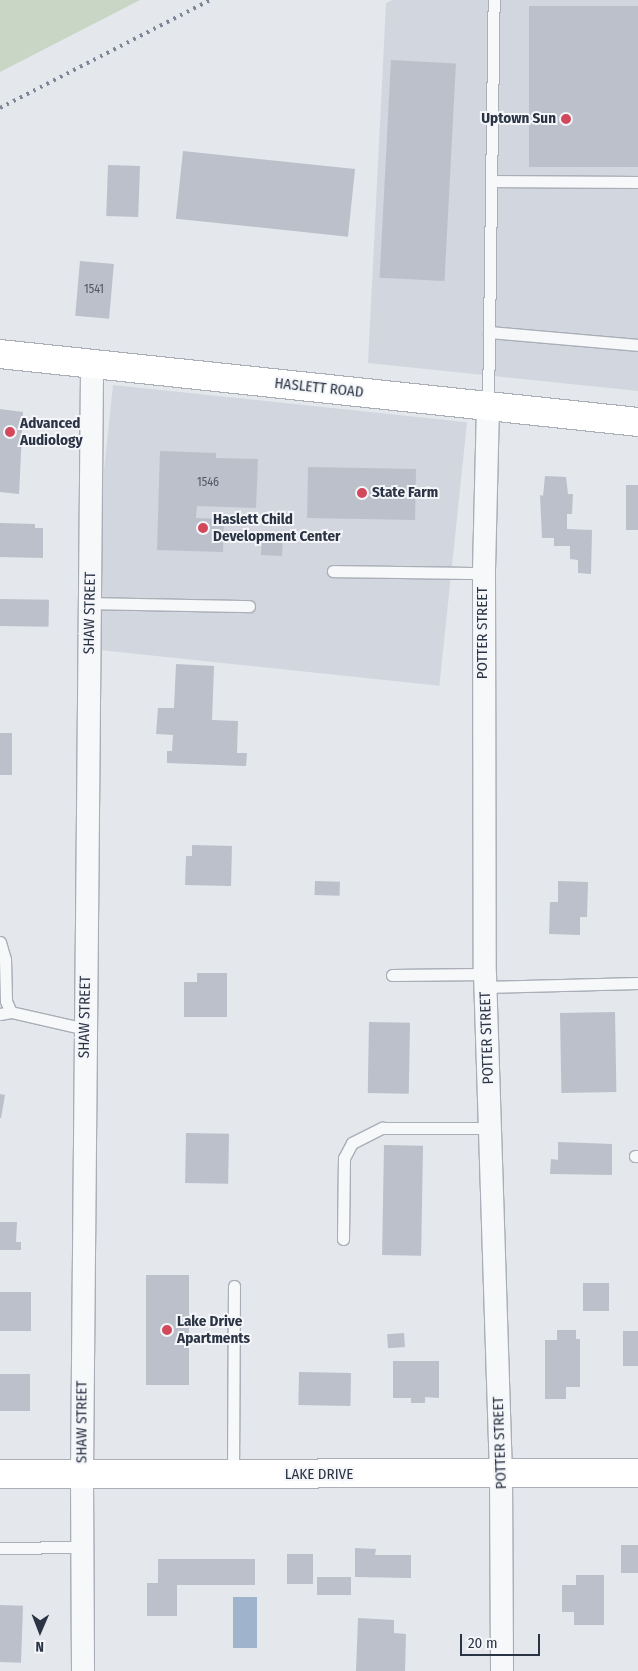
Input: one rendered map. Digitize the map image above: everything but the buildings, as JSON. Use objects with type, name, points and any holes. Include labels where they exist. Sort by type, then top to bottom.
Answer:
[{"type":"street","name":"HASLETT ROAD","points":[[0,354],[638,422]]},
{"type":"street","name":"SHAW STREET","points":[[83,1671],[82,1474],[85,1029],[92,364]]},
{"type":"street","name":"POTTER STREET","points":[[488,406],[484,573],[485,981],[501,1476],[502,1671]]},
{"type":"street","name":"LAKE DRIVE","points":[[0,1474],[501,1476],[638,1473]]},
{"type":"lane","points":[[488,406],[494,0]]},
{"type":"lane","points":[[492,181],[638,182]]},
{"type":"lane","points":[[488,332],[638,345]]},
{"type":"lane","points":[[333,571],[484,573]]},
{"type":"lane","points":[[90,603],[249,606]]},
{"type":"lane","points":[[0,942],[5,959],[5,1013],[85,1029]]},
{"type":"lane","points":[[392,975],[485,981],[638,983]]},
{"type":"lane","points":[[343,1239],[344,1158],[352,1142],[382,1128],[490,1128]]},
{"type":"lane","points":[[233,1474],[234,1286]]},
{"type":"lane","points":[[0,1548],[82,1547]]},
{"type":"shaded area","points":[[392,0],[638,0],[638,391],[368,363],[386,3]]},
{"type":"shaded area","points":[[113,385],[467,422],[439,686],[85,649]]},
{"type":"green space","points":[[0,0],[140,0],[0,72]]},
{"type":"water","points":[[233,1597],[257,1597],[257,1648],[233,1648]]},
{"type":"railway","points":[[0,108],[210,0]]},
{"type":"place","name":"Uptown Sun","points":[[566,119]]},
{"type":"place","name":"Advanced Audiology","points":[[10,432]]},
{"type":"place","name":"State Farm","points":[[362,493]]},
{"type":"place","name":"Haslett Child Development Center","points":[[203,528]]},
{"type":"place","name":"Lake Drive Apartments","points":[[167,1330]]}]
